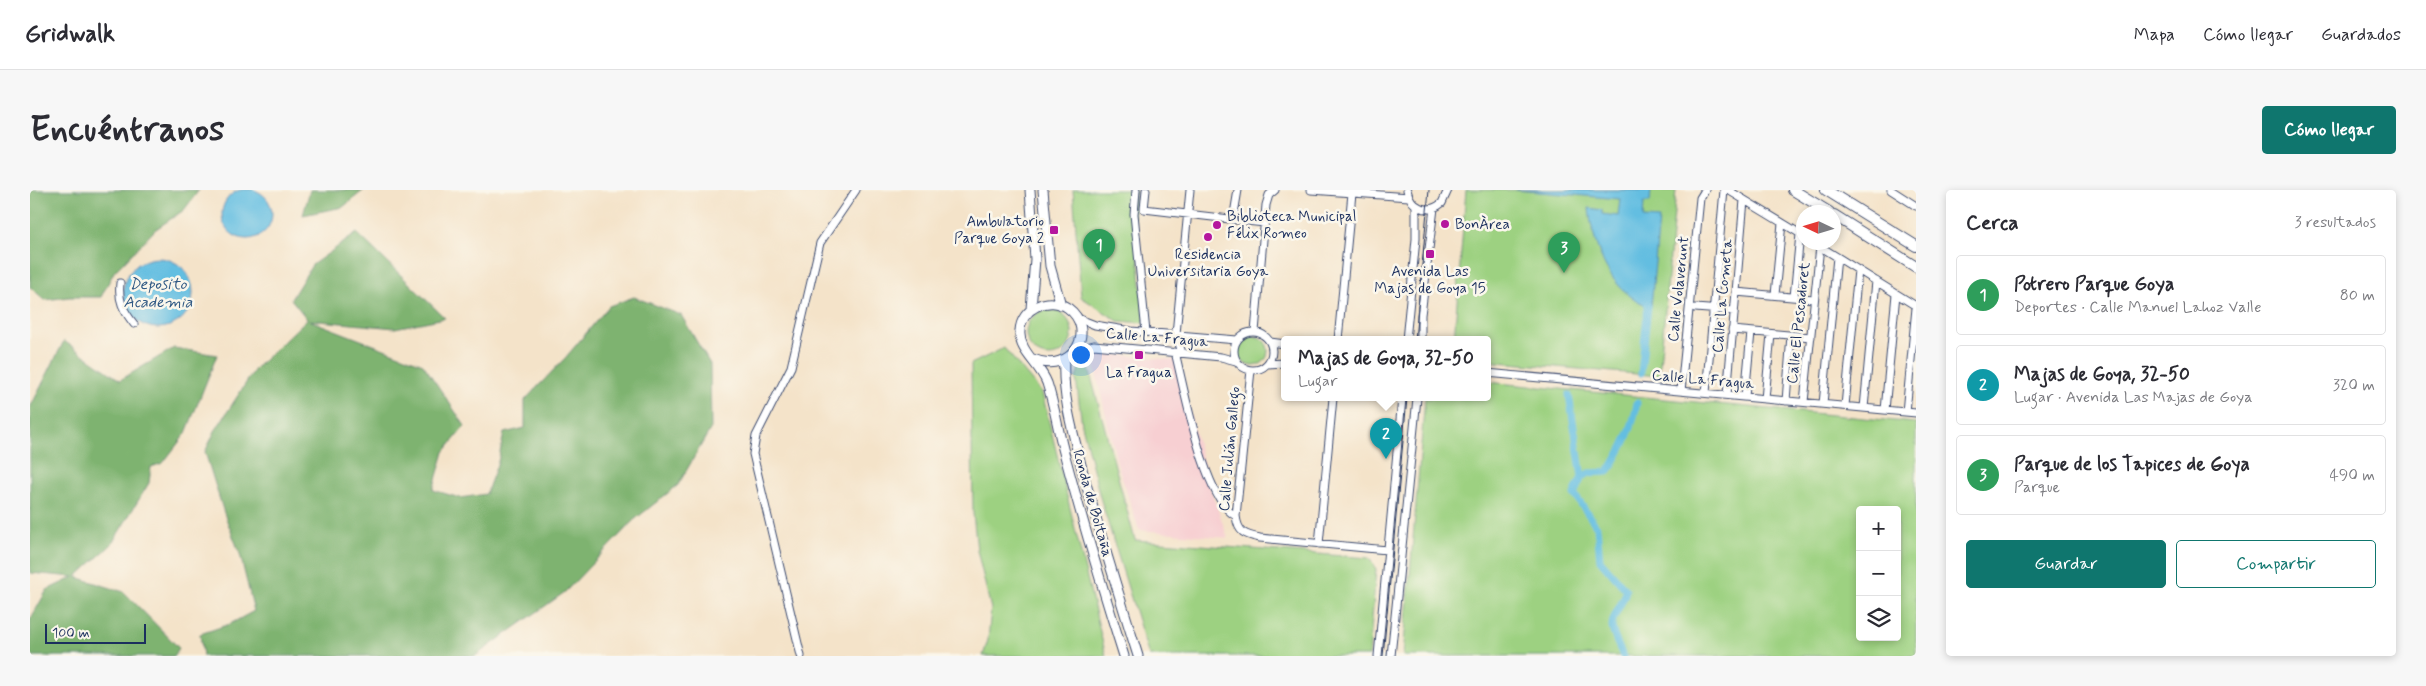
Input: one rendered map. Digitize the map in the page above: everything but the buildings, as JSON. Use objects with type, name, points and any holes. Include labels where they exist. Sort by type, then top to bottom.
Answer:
[{"type":"highway","points":[[1793,190],[1818,205]]},
{"type":"highway","points":[[1826,190],[1916,246]]},
{"type":"highway","points":[[1841,219],[1916,267]]},
{"type":"highway","points":[[1875,220],[1916,240]]},
{"type":"main road","name":"Ronda de Boltaña","points":[[1030,190],[1035,258],[1031,309],[1021,322],[1020,338],[1022,346],[1033,359],[1046,383],[1067,464],[1124,656]]},
{"type":"main road","points":[[1043,190],[1050,266],[1061,304]]},
{"type":"main road","points":[[1031,309],[1040,304],[1050,302],[1061,304],[1077,318],[1080,335],[1075,350],[1064,360],[1048,364],[1033,359]]},
{"type":"main road","name":"Ronda de Boltaña","points":[[1064,360],[1063,380],[1076,446],[1095,519],[1138,656]]},
{"type":"street","points":[[801,656],[753,454],[756,436],[791,367],[820,243],[856,190]]},
{"type":"street","points":[[1136,190],[1134,214],[1146,332]]},
{"type":"street","points":[[1146,190],[1144,209],[1264,223]]},
{"type":"street","points":[[1190,190],[1176,334],[1207,474],[1228,512],[1236,516]]},
{"type":"street","points":[[1233,220],[1238,190]]},
{"type":"street","points":[[1254,332],[1264,223],[1268,199],[1274,190]]},
{"type":"street","points":[[1311,190],[1408,194],[1416,206],[1416,239],[1406,336]]},
{"type":"street","points":[[1416,206],[1424,209],[1434,208],[1442,203],[1448,190]]},
{"type":"street","name":"Calle Volaverunt","points":[[1682,391],[1700,198],[1705,190]]},
{"type":"street","points":[[1706,394],[1724,190]]},
{"type":"street","points":[[1728,190],[1796,231]]},
{"type":"street","points":[[1891,190],[1916,206]]},
{"type":"street","points":[[1905,199],[1906,190]]},
{"type":"street","points":[[1338,336],[1352,193]]},
{"type":"street","name":"Calle La Cometa","points":[[1726,395],[1744,200]]},
{"type":"street","points":[[1421,336],[1421,315],[1434,208]]},
{"type":"street","points":[[1775,296],[1782,223]]},
{"type":"street","points":[[1794,297],[1800,250]]},
{"type":"street","name":"Calle El Pescadoret","points":[[1804,402],[1817,250]]},
{"type":"street","points":[[1826,250],[1916,307],[1906,412]]},
{"type":"street","points":[[1823,404],[1837,257]]},
{"type":"street","points":[[1845,406],[1858,270]]},
{"type":"street","points":[[1864,408],[1876,281]]},
{"type":"street","points":[[120,283],[119,294],[122,309],[134,324]]},
{"type":"street","points":[[1736,292],[1814,299]]},
{"type":"street","points":[[1885,410],[1896,294]]},
{"type":"street","points":[[1695,308],[1734,312]]},
{"type":"street","name":"Calle La Fragua","points":[[1077,318],[1100,326],[1237,340]]},
{"type":"street","points":[[1732,330],[1810,337]]},
{"type":"street","points":[[1254,332],[1264,335],[1270,342],[1272,355],[1267,364],[1260,369],[1251,370],[1241,366],[1236,361],[1234,349],[1237,340],[1244,334],[1254,332]]},
{"type":"street","points":[[1745,397],[1752,332]]},
{"type":"street","points":[[1765,399],[1771,334]]},
{"type":"street","points":[[1786,401],[1791,336]]},
{"type":"street","points":[[1270,342],[1281,343]]},
{"type":"street","name":"Calle La Fragua","points":[[1075,350],[1094,345],[1179,352],[1236,361]]},
{"type":"street","points":[[1267,364],[1281,363]]},
{"type":"street","name":"Calle Julián Gallego","points":[[1251,370],[1236,516],[1239,529],[1244,535],[1386,550]]},
{"type":"street","name":"Calle La Fragua","points":[[1491,373],[1916,413]]},
{"type":"street","points":[[1318,544],[1333,401]]},
{"type":"street","points":[[1378,656],[1386,550],[1402,401]]},
{"type":"street","points":[[1391,656],[1417,401]]},
{"type":"shaded area","points":[[1110,354],[1176,360],[1208,482],[1228,538],[1139,530],[1117,463],[1092,356]]},
{"type":"green space","points":[[30,190],[199,190],[184,210],[156,229],[114,272],[101,297],[69,297],[45,300],[30,287]]},
{"type":"green space","points":[[310,190],[364,190],[343,207],[303,215]]},
{"type":"green space","points":[[1073,190],[1136,190],[1134,214],[1145,323],[1118,321],[1081,297]]},
{"type":"green space","points":[[1466,190],[1676,190],[1659,376],[1491,361],[1491,336],[1454,336]]},
{"type":"green space","points":[[357,233],[445,318],[395,328],[309,320],[423,364],[465,426],[444,452],[433,490],[460,498],[486,494],[498,462],[504,433],[525,428],[525,400],[566,357],[609,306],[634,297],[681,315],[710,364],[711,428],[678,485],[634,520],[565,592],[475,656],[203,656],[200,634],[230,624],[254,611],[240,554],[224,513],[205,452],[215,431],[255,369],[307,319],[291,299],[312,265]]},
{"type":"green space","points":[[1049,310],[1062,314],[1068,320],[1072,333],[1068,346],[1062,352],[1049,356],[1036,352],[1030,346],[1026,333],[1030,320],[1036,314]]},
{"type":"green space","points":[[1253,336],[1259,337],[1267,345],[1267,357],[1259,365],[1253,366],[1247,365],[1239,357],[1238,351],[1239,345],[1247,337]]},
{"type":"green space","points":[[64,341],[120,380],[174,348],[217,355],[186,433],[163,463],[151,467],[149,483],[111,545],[76,577],[124,592],[179,648],[175,656],[30,656],[30,620],[47,590],[74,577],[30,573],[30,408]]},
{"type":"green space","points":[[1004,348],[1042,393],[1106,656],[983,656],[988,640],[991,609],[977,550],[973,513],[971,364]]},
{"type":"green space","points":[[1086,358],[1135,540],[1369,558],[1376,569],[1369,656],[1149,656],[1100,497],[1082,425],[1076,378],[1080,365]]},
{"type":"green space","points":[[1491,382],[1916,423],[1916,656],[1403,656],[1425,401],[1491,401]]},
{"type":"water","points":[[242,189],[252,189],[265,196],[272,209],[272,219],[265,232],[252,239],[242,239],[233,235],[226,228],[222,219],[222,209],[226,200],[233,193]]},
{"type":"water","points":[[1516,190],[1651,190],[1650,202],[1644,202],[1643,218],[1659,219],[1651,307],[1637,300],[1614,280],[1606,267],[1595,238],[1589,208],[1602,210],[1602,214],[1618,216],[1620,199]]},
{"type":"water","name":"Deposito Academia","points":[[151,258],[165,258],[178,264],[187,273],[193,286],[191,306],[183,318],[165,328],[151,328],[138,322],[129,313],[123,300],[123,286],[129,273],[138,264]]},
{"type":"waterway","points":[[1641,373],[1648,306],[1646,299]]},
{"type":"waterway","points":[[1569,395],[1582,477]]},
{"type":"waterway","points":[[1623,656],[1612,626],[1626,590],[1600,560],[1597,527],[1574,494],[1582,477],[1589,473],[1608,472],[1626,439],[1633,422],[1637,403]]},
{"type":"tram line","points":[[1415,336],[1429,190]]},
{"type":"tram line","points":[[1383,656],[1407,401]]},
{"type":"place","name":"BonÀrea","points":[[1445,224]]},
{"type":"place","name":"Biblioteca Municipal Félix Romeo","points":[[1217,225]]},
{"type":"place","name":"Ambulatorio Parque Goya 2","points":[[1054,230]]},
{"type":"place","name":"Residencia Universitaria Goya","points":[[1208,237]]},
{"type":"place","name":"Avenida Las Majas de Goya 15","points":[[1430,254]]},
{"type":"place","name":"Potrero Parque Goya","points":[[1099,270]]},
{"type":"place","name":"Parque de los Tapices de Goya","points":[[1564,273]]},
{"type":"place","name":"La Fragua","points":[[1139,355]]},
{"type":"place","name":"Majas de Goya, 32-50","points":[[1386,459]]}]
